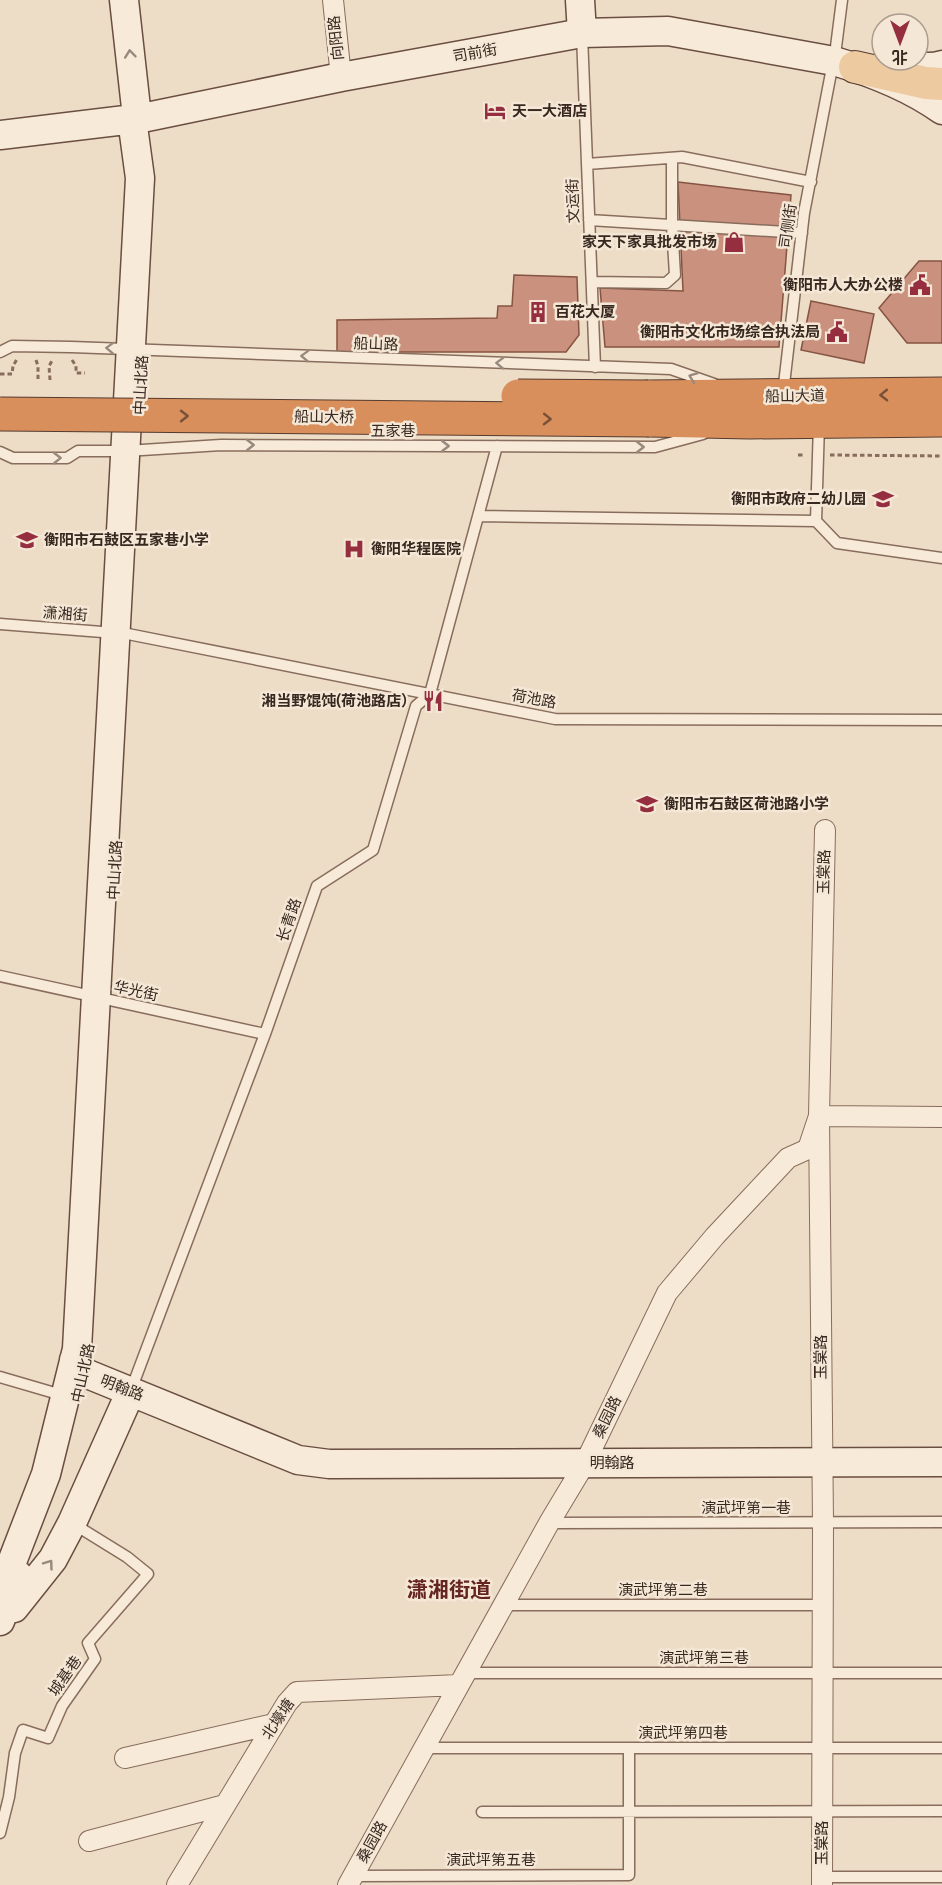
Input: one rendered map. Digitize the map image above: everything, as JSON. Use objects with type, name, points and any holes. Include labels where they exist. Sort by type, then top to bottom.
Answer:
[{"type":"highway","name":"船山大桥","points":[[6,384],[648,409]]},
{"type":"highway","name":"船山大道","points":[[749,409],[783,396],[939,408]]},
{"type":"highway","name":"船山大道","points":[[648,409],[749,409],[819,421],[939,408]]},
{"type":"highway","name":"船山大桥","points":[[0,414],[648,409]]},
{"type":"main road","name":"中山北路","points":[[0,1593],[46,1474],[65,1396],[90,1351],[102,999],[137,349],[152,180],[137,115],[124,0]]},
{"type":"main road","name":"司前街","points":[[0,135],[137,115],[581,19],[852,58],[917,93],[942,110]]},
{"type":"main road","points":[[852,58],[926,83],[942,84]]},
{"type":"main road","name":"司前街","points":[[0,125],[137,115]]},
{"type":"main road","name":"中山北路","points":[[0,1621],[57,1479],[82,1366]]},
{"type":"main road","name":"明翰路","points":[[82,1366],[298,1460],[329,1464],[942,1455]]},
{"type":"main road","points":[[0,1626],[53,1559],[72,1523],[132,1387]]},
{"type":"main road","name":"明翰路","points":[[822,1458],[942,1462]]},
{"type":"street","name":"向阳路","points":[[333,0],[340,71]]},
{"type":"street","name":"玉棠路","points":[[822,1881],[823,1523],[819,1116],[825,830]]},
{"type":"street","points":[[819,1116],[942,1117]]},
{"type":"street","name":"桑园路","points":[[350,1880],[587,1459],[667,1293],[715,1236],[788,1158],[808,1149],[819,1116]]},
{"type":"street","name":"北壕塘","points":[[177,1885],[287,1703],[297,1692],[463,1679]]},
{"type":"street","points":[[125,1758],[274,1724]]},
{"type":"street","points":[[89,1842],[225,1805]]},
{"type":"lane","name":"司侧街","points":[[783,396],[802,233],[811,182],[852,58],[842,0]]},
{"type":"lane","name":"文运街","points":[[581,19],[595,367]]},
{"type":"lane","points":[[587,164],[682,157],[811,182]]},
{"type":"lane","points":[[591,282],[666,283],[675,275],[672,158]]},
{"type":"lane","points":[[589,220],[802,233]]},
{"type":"lane","name":"船山路","points":[[0,352],[12,346],[137,349],[671,369],[749,409]]},
{"type":"lane","name":"五家巷","points":[[0,452],[13,458],[67,458],[78,451],[132,451],[221,445],[654,447],[749,409]]},
{"type":"lane","points":[[819,421],[816,521],[837,543],[942,558]]},
{"type":"lane","name":"长青路","points":[[132,1387],[265,1034],[316,886],[373,850],[416,706],[430,694],[497,446]]},
{"type":"lane","points":[[478,516],[816,521]]},
{"type":"lane","name":"潇湘街","points":[[0,624],[122,633]]},
{"type":"lane","name":"荷池路","points":[[122,633],[555,719],[942,720]]},
{"type":"lane","name":"华光街","points":[[0,976],[265,1034]]},
{"type":"lane","points":[[0,1377],[65,1396]]},
{"type":"lane","name":"演武坪第一巷","points":[[549,1523],[942,1522]]},
{"type":"lane","name":"城基巷","points":[[0,1833],[9,1797],[15,1753],[23,1730],[48,1738],[62,1706],[95,1659],[88,1643],[148,1574],[128,1557],[72,1523]]},
{"type":"lane","name":"演武坪第二巷","points":[[504,1605],[823,1605]]},
{"type":"lane","name":"演武坪第三巷","points":[[463,1679],[942,1673]]},
{"type":"lane","name":"演武坪第四巷","points":[[424,1748],[942,1749]]},
{"type":"lane","points":[[629,1748],[629,1812]]},
{"type":"lane","points":[[482,1812],[942,1811]]},
{"type":"lane","name":"演武坪第五巷","points":[[350,1880],[629,1875],[629,1812]]},
{"type":"lane","points":[[822,1881],[942,1877]]},
{"type":"path","points":[[6,384],[16,359],[21,356]]},
{"type":"path","points":[[64,356],[72,360],[76,366],[76,373],[85,373]]},
{"type":"path","points":[[34,358],[38,366],[38,379]]},
{"type":"path","points":[[50,380],[49,366],[54,358]]},
{"type":"path","points":[[0,374],[6,384]]},
{"type":"path","points":[[798,455],[942,456]]},
{"type":"building","name":"家天下家具批发市场","points":[[678,182],[791,195],[779,347],[605,347],[600,288],[683,291]]},
{"type":"building","name":"衡阳市人大办公楼","points":[[919,261],[942,261],[942,343],[907,343],[879,308]]},
{"type":"building","name":"百花大厦","points":[[514,275],[577,277],[579,335],[566,352],[337,352],[337,320],[497,318],[498,306],[512,306]]},
{"type":"building","name":"衡阳市文化市场综合执法局","points":[[811,301],[874,314],[864,363],[801,350]]},
{"type":"place","name":"天一大酒店","points":[[495,111]]},
{"type":"place","name":"家天下家具批发市场","points":[[734,242]]},
{"type":"place","name":"衡阳市人大办公楼","points":[[920,285]]},
{"type":"place","name":"百花大厦","points":[[538,312]]},
{"type":"place","name":"衡阳市文化市场综合执法局","points":[[837,332]]},
{"type":"place","name":"衡阳市政府二幼儿园","points":[[883,499]]},
{"type":"place","name":"衡阳市石鼓区五家巷小学","points":[[27,540]]},
{"type":"place","name":"衡阳华程医院","points":[[354,549]]},
{"type":"place","name":"湘当野馄饨(荷池路店）","points":[[433,701]]},
{"type":"place","name":"衡阳市石鼓区荷池路小学","points":[[647,804]]},
{"type":"district","name":"潇湘街道","points":[[449,1590]]}]
